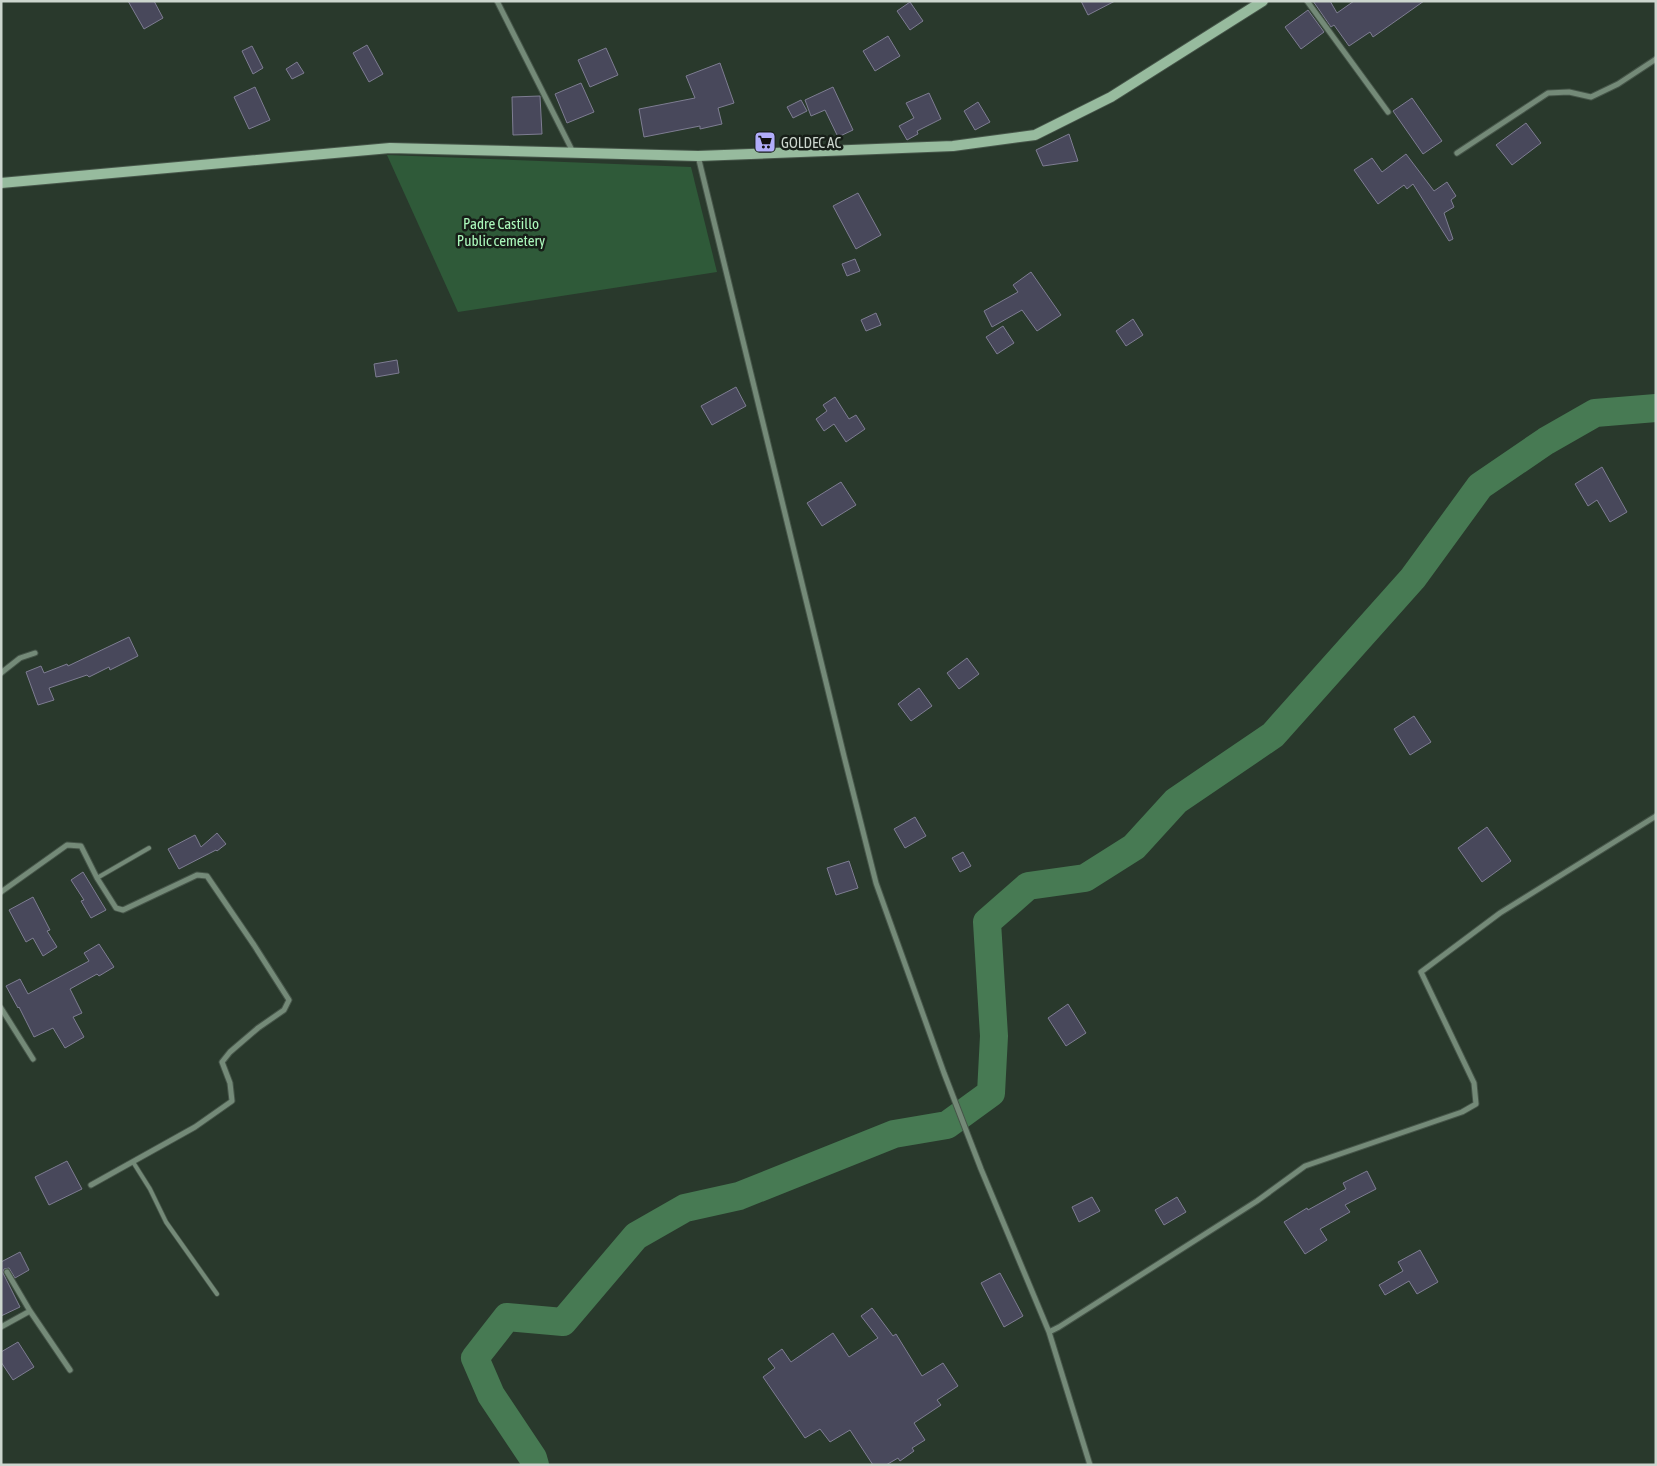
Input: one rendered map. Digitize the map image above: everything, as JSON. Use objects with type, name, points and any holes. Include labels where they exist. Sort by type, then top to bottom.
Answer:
[{"type":"street","points":[[496,1],[574,152]]},
{"type":"street","points":[[1,183],[390,148],[698,156],[953,146],[1035,135],[1111,97],[1263,1]]},
{"type":"street","points":[[1307,1],[1388,112]]},
{"type":"street","points":[[1457,153],[1548,93],[1569,92],[1591,97],[1618,84],[1656,59]]},
{"type":"street","points":[[698,156],[876,883],[944,1073],[981,1169],[1049,1332],[1090,1465]]},
{"type":"street","points":[[1,673],[20,658],[36,653]]},
{"type":"street","points":[[1049,1332],[1060,1327],[1257,1201],[1305,1166],[1462,1112],[1476,1104],[1474,1083],[1421,972],[1500,913],[1656,816]]},
{"type":"street","points":[[1,892],[67,845],[81,846],[97,878],[116,908],[123,910],[197,875],[207,876],[289,1000],[284,1010],[258,1028],[230,1052],[222,1062],[230,1083],[232,1101],[195,1127],[91,1185]]},
{"type":"street","points":[[1,1008],[33,1059]]},
{"type":"street","points":[[7,1272],[30,1311],[70,1370]]},
{"type":"street","points":[[1,1328],[30,1311]]},
{"type":"lane","points":[[97,878],[149,848]]},
{"type":"lane","points":[[133,1162],[150,1189],[166,1222],[217,1294]]},
{"type":"green space","name":"Padre Castillo Public cemetery","points":[[387,155],[691,167],[717,272],[458,312]]},
{"type":"building","points":[[128,1],[154,1],[163,18],[144,29]]},
{"type":"building","points":[[1081,1],[1115,1],[1088,15]]},
{"type":"building","points":[[1313,1],[1330,1],[1337,13],[1354,1],[1424,1],[1373,37],[1370,32],[1349,46],[1334,25],[1331,27]]},
{"type":"building","points":[[910,2],[923,21],[910,30],[897,11]]},
{"type":"building","points":[[1308,10],[1324,32],[1301,49],[1285,27]]},
{"type":"building","points":[[888,36],[900,56],[875,71],[863,51]]},
{"type":"building","points":[[367,45],[383,74],[369,82],[353,53]]},
{"type":"building","points":[[252,46],[263,68],[253,74],[242,51]]},
{"type":"building","points":[[606,48],[618,75],[590,87],[578,60]]},
{"type":"building","points":[[297,62],[304,73],[292,79],[286,69]]},
{"type":"building","points":[[720,63],[734,103],[718,108],[722,124],[700,129],[700,126],[644,137],[639,109],[695,98],[686,76]]},
{"type":"building","points":[[581,83],[594,112],[567,123],[555,94]]},
{"type":"building","points":[[255,87],[270,120],[249,129],[234,97]]},
{"type":"building","points":[[833,87],[853,130],[838,137],[825,110],[811,116],[805,100]]},
{"type":"building","points":[[929,93],[941,119],[917,131],[918,134],[907,140],[899,126],[914,118],[906,103]]},
{"type":"building","points":[[540,96],[542,134],[513,135],[512,97]]},
{"type":"building","points":[[1412,98],[1442,141],[1423,154],[1393,111]]},
{"type":"building","points":[[801,100],[807,111],[793,118],[787,107]]},
{"type":"building","points":[[978,102],[990,122],[975,130],[964,111]]},
{"type":"building","points":[[1526,123],[1541,143],[1512,165],[1496,145]]},
{"type":"building","points":[[1069,134],[1078,161],[1043,166],[1036,150]]},
{"type":"building","points":[[1406,154],[1434,191],[1447,182],[1456,196],[1451,200],[1454,207],[1444,213],[1453,239],[1449,241],[1413,184],[1407,189],[1404,185],[1378,204],[1354,170],[1372,158],[1382,172]]},
{"type":"building","points":[[858,193],[881,235],[856,249],[833,206]]},
{"type":"building","points":[[855,259],[860,271],[847,276],[842,264]]},
{"type":"building","points":[[1031,272],[1061,315],[1037,331],[1022,310],[992,327],[984,311],[1018,292],[1013,285]]},
{"type":"building","points":[[876,313],[881,325],[866,331],[861,320]]},
{"type":"building","points":[[1133,319],[1143,335],[1126,346],[1116,331]]},
{"type":"building","points":[[1003,326],[1014,343],[997,354],[986,337]]},
{"type":"building","points":[[397,360],[399,373],[376,377],[374,364]]},
{"type":"building","points":[[736,387],[746,406],[712,425],[701,406]]},
{"type":"building","points":[[835,397],[849,419],[856,415],[865,429],[846,442],[834,424],[824,431],[816,419],[827,411],[823,405]]},
{"type":"building","points":[[1602,467],[1627,512],[1610,522],[1597,500],[1588,506],[1575,484]]},
{"type":"building","points":[[841,482],[856,505],[822,526],[807,503]]},
{"type":"building","points":[[129,637],[138,656],[110,670],[109,667],[89,677],[87,675],[49,688],[54,700],[38,705],[26,672],[41,666],[44,673],[67,664],[68,666]]},
{"type":"building","points":[[967,658],[979,674],[959,689],[947,673]]},
{"type":"building","points":[[919,688],[932,706],[911,721],[898,704]]},
{"type":"building","points":[[1414,716],[1431,742],[1410,755],[1394,729]]},
{"type":"building","points":[[915,817],[926,836],[905,848],[894,829]]},
{"type":"building","points":[[1487,827],[1511,861],[1482,882],[1458,848]]},
{"type":"building","points":[[217,833],[226,844],[217,851],[179,869],[168,849],[195,835],[201,847]]},
{"type":"building","points":[[963,852],[971,866],[960,872],[952,858]]},
{"type":"building","points":[[849,861],[858,888],[836,895],[827,868]]},
{"type":"building","points":[[83,872],[106,910],[91,918],[81,901],[84,900],[71,880]]},
{"type":"building","points":[[33,897],[50,930],[47,931],[57,947],[43,956],[33,938],[26,942],[9,910]]},
{"type":"building","points":[[99,944],[114,967],[70,989],[82,1013],[73,1017],[84,1037],[65,1048],[53,1028],[34,1037],[6,986],[20,979],[28,994],[89,961],[84,953]]},
{"type":"building","points":[[1068,1004],[1086,1033],[1066,1046],[1048,1018]]},
{"type":"building","points":[[67,1161],[82,1189],[49,1205],[35,1177]]},
{"type":"building","points":[[1367,1171],[1376,1189],[1345,1205],[1350,1212],[1320,1229],[1327,1240],[1305,1254],[1284,1222],[1307,1208],[1308,1210],[1346,1189],[1343,1183]]},
{"type":"building","points":[[1092,1197],[1100,1211],[1079,1222],[1072,1207]]},
{"type":"building","points":[[1177,1197],[1186,1212],[1164,1225],[1155,1210]]},
{"type":"building","points":[[1420,1250],[1438,1282],[1417,1294],[1409,1281],[1385,1295],[1379,1285],[1403,1271],[1398,1262]]},
{"type":"building","points":[[20,1252],[29,1270],[15,1278],[9,1268],[4,1269],[3,1273],[20,1307],[1,1316],[1,1262]]},
{"type":"building","points":[[1000,1273],[1023,1316],[1004,1327],[981,1283]]},
{"type":"building","points":[[872,1308],[893,1336],[896,1334],[922,1376],[943,1363],[958,1386],[937,1400],[941,1405],[914,1423],[925,1440],[912,1448],[914,1451],[900,1461],[898,1458],[886,1465],[873,1465],[850,1430],[830,1442],[820,1429],[805,1438],[763,1377],[775,1368],[768,1359],[782,1349],[791,1362],[833,1333],[849,1357],[878,1338],[861,1316]]},
{"type":"building","points":[[18,1342],[34,1367],[13,1380],[1,1362],[1,1352]]},
{"type":"waterway","points":[[535,1465],[533,1458],[491,1395],[475,1358],[507,1317],[563,1322],[636,1236],[685,1208],[739,1196],[894,1134],[947,1125],[991,1093],[994,1036],[987,922],[1028,886],[1085,878],[1134,847],[1176,801],[1273,735],[1413,578],[1480,486],[1546,441],[1595,413],[1656,408]]},
{"type":"place","name":"GOLDEC AC","points":[[765,142]]}]
